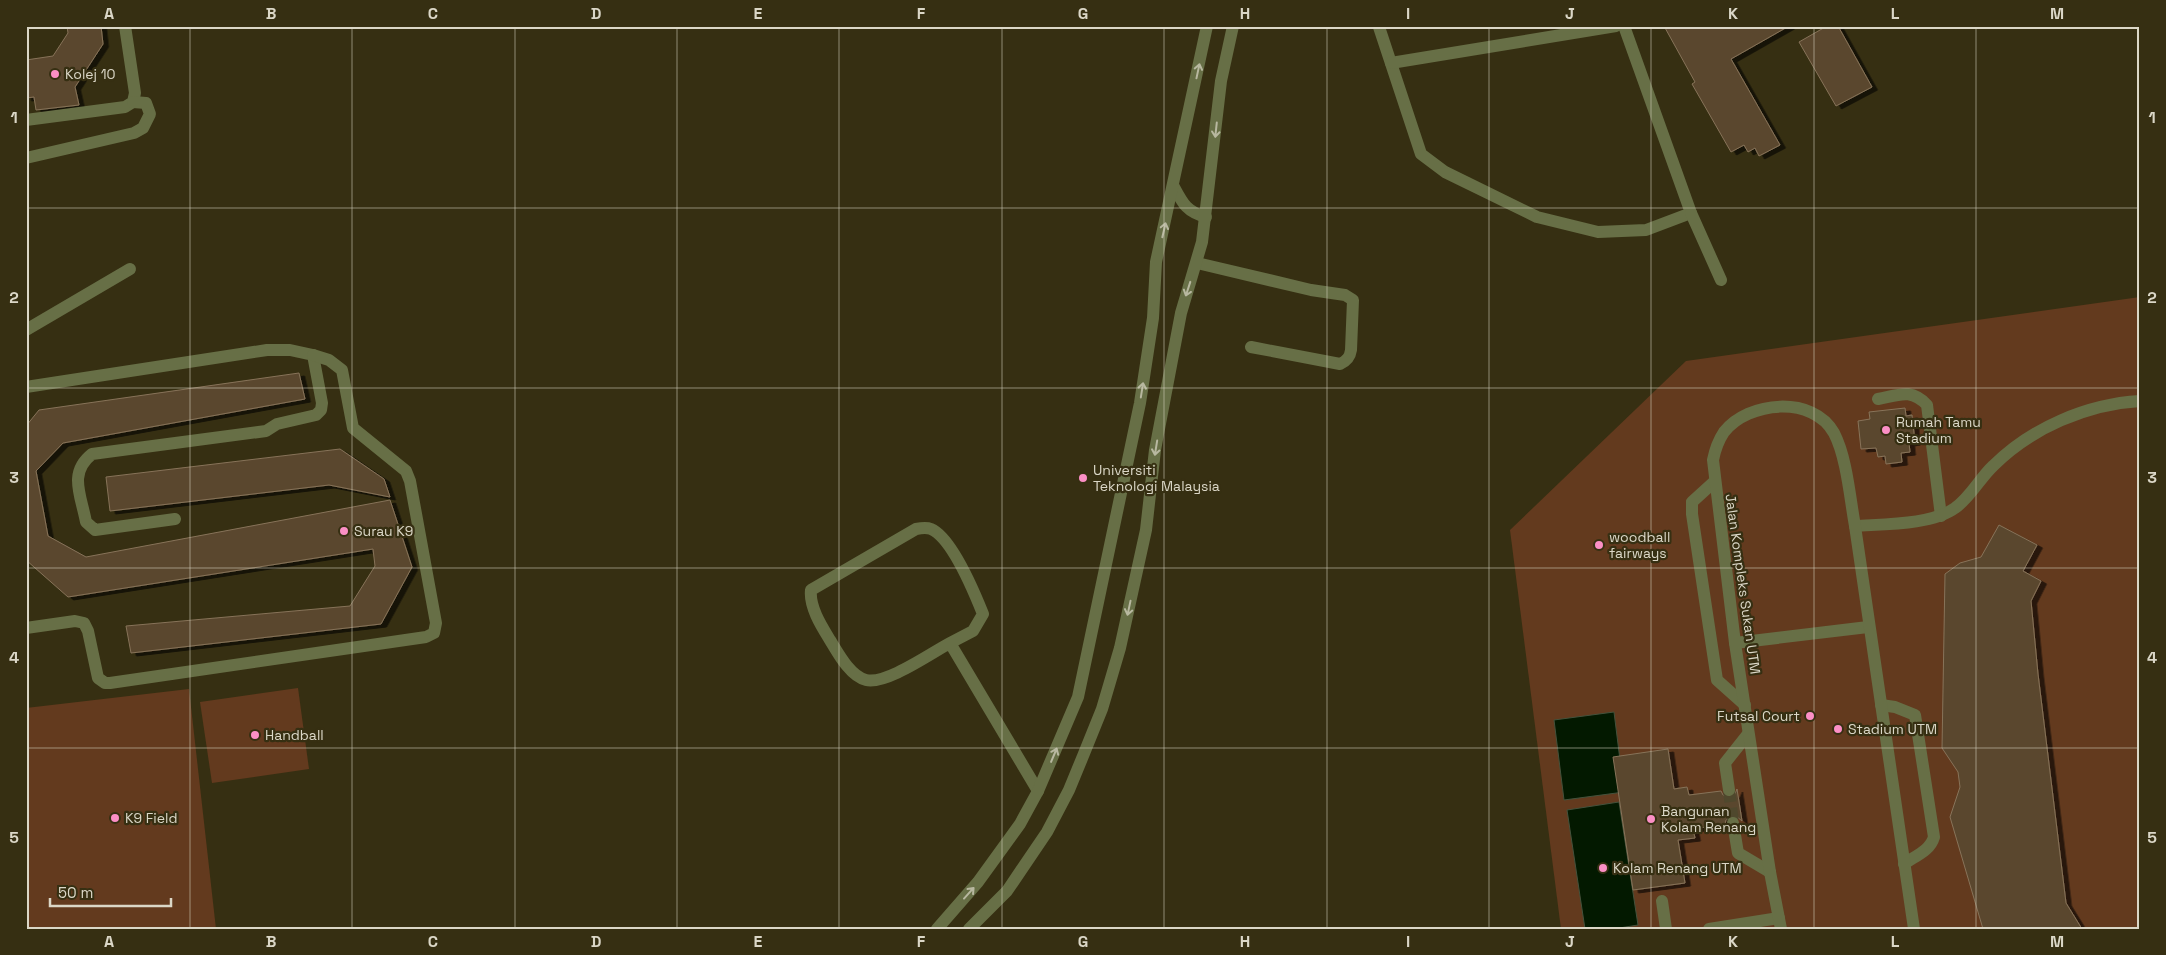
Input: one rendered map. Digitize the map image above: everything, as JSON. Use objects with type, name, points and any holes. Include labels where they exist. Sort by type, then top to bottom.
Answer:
[{"type":"street","points":[[125,26],[135,93],[133,102]]},
{"type":"street","points":[[937,929],[978,882],[1020,824],[1038,792],[1078,697],[1140,403],[1153,318],[1156,262],[1174,186],[1207,26]]},
{"type":"street","points":[[969,929],[1007,891],[1047,832],[1069,790],[1102,709],[1120,648],[1146,530],[1155,450],[1180,313],[1197,263],[1206,217],[1221,81],[1233,26]]},
{"type":"street","points":[[1370,26],[1381,26],[1421,154],[1445,172],[1537,217],[1598,232],[1646,230],[1691,213]]},
{"type":"street","points":[[1391,63],[1616,26]]},
{"type":"street","points":[[1624,26],[1691,213],[1721,280]]},
{"type":"street","points":[[26,120],[125,107],[133,102],[146,104],[150,114],[147,122],[138,131],[26,158]]},
{"type":"street","points":[[1174,186],[1184,207],[1194,214],[1206,217]]},
{"type":"street","points":[[1197,263],[1310,290],[1345,295],[1354,300],[1351,350],[1344,363],[1340,364],[1251,347]]},
{"type":"street","points":[[26,330],[130,269]]},
{"type":"street","points":[[26,387],[267,350],[290,350],[329,360],[342,370],[353,428],[406,471],[410,481],[436,623],[436,628],[431,636],[110,683],[105,683],[98,678],[88,631],[84,623],[75,621],[26,628]]},
{"type":"street","points":[[175,519],[95,530],[86,522],[77,474],[81,462],[92,454],[266,431],[277,424],[316,415],[322,410],[322,404],[313,355]]},
{"type":"street","points":[[1878,399],[1908,393],[1918,396],[1927,406],[1940,516]]},
{"type":"street","points":[[1855,526],[1940,516],[1956,508],[1999,460],[2030,437],[2053,424],[2083,412],[2123,402],[2140,401]]},
{"type":"street","name":"Jalan Kompleks Sukan UTM","points":[[1780,923],[1748,734],[1714,482],[1713,460],[1716,447],[1734,422],[1755,411],[1788,406],[1811,413],[1824,421],[1834,434],[1850,496],[1914,929]]},
{"type":"street","points":[[1714,482],[1692,502],[1692,514],[1717,680],[1745,706]]},
{"type":"street","points":[[916,529],[931,530],[940,535],[963,568],[983,614],[973,631],[950,644],[880,680],[866,680],[848,667],[831,642],[820,622],[810,596],[811,590],[916,529]]},
{"type":"street","points":[[1735,643],[1868,626]]},
{"type":"street","points":[[950,644],[1038,792]]},
{"type":"street","points":[[1881,705],[1895,707],[1914,715],[1934,837],[1932,844],[1926,850],[1904,864]]},
{"type":"street","points":[[1729,790],[1725,764],[1748,734]]},
{"type":"street","points":[[1733,823],[1738,853],[1770,872]]},
{"type":"street","points":[[1662,901],[1666,929]]},
{"type":"street","points":[[1708,929],[1780,923]]},
{"type":"shaded area","name":"Stadium UTM","points":[[2140,297],[2140,929],[1561,929],[1510,530],[1686,361]]},
{"type":"shaded area","name":"Handball","points":[[298,688],[309,769],[212,783],[200,702]]},
{"type":"shaded area","name":"K9 Field","points":[[189,689],[216,929],[26,929],[26,708]]},
{"type":"shaded area","points":[[1614,712],[1624,792],[1564,800],[1554,720]]},
{"type":"shaded area","name":"Kolam Renang UTM","points":[[1619,802],[1638,925],[1613,929],[1585,929],[1567,810]]},
{"type":"building","name":"Kolej 10","points":[[67,26],[101,26],[103,44],[75,87],[79,105],[36,110],[34,97],[26,98],[26,60],[53,56],[68,33]]},
{"type":"building","points":[[1664,26],[1789,26],[1731,59],[1780,145],[1759,156],[1755,148],[1748,152],[1744,145],[1731,152],[1692,84],[1695,82]]},
{"type":"building","points":[[1827,26],[1838,26],[1872,87],[1836,106],[1799,42]]},
{"type":"building","points":[[299,373],[305,399],[63,443],[36,471],[48,536],[86,557],[390,500],[412,567],[381,624],[131,653],[126,626],[350,606],[375,566],[373,549],[68,597],[26,560],[26,426],[39,410]]},
{"type":"building","name":"Rumah Tamu Stadium","points":[[1905,408],[1906,416],[1912,415],[1915,442],[1909,443],[1910,452],[1901,453],[1902,462],[1886,464],[1885,456],[1878,457],[1876,448],[1861,449],[1858,421],[1870,419],[1869,412]]},
{"type":"building","points":[[340,449],[384,479],[390,497],[329,485],[110,511],[106,477]]},
{"type":"building","points":[[1999,525],[2037,545],[2023,571],[2041,581],[2031,601],[2038,674],[2066,903],[2082,929],[1983,929],[1950,817],[1960,787],[1958,772],[1942,748],[1945,574],[1960,563],[1981,557]]},
{"type":"building","name":"Bangunan Kolam Renang","points":[[1668,749],[1674,789],[1687,787],[1689,795],[1721,791],[1723,795],[1730,798],[1734,796],[1737,789],[1742,821],[1736,816],[1731,815],[1725,824],[1693,829],[1695,838],[1678,840],[1685,883],[1633,890],[1613,757]]},
{"type":"tunnel","points":[[1729,790],[1733,823]]},
{"type":"place","name":"Kolej 10","points":[[55,74]]},
{"type":"place","name":"Rumah Tamu Stadium","points":[[1886,430]]},
{"type":"place","name":"Universiti Teknologi Malaysia","points":[[1083,478]]},
{"type":"place","name":"Surau K9","points":[[344,531]]},
{"type":"place","name":"woodball fairways","points":[[1599,545]]},
{"type":"place","name":"Futsal Court","points":[[1810,716]]},
{"type":"place","name":"Stadium UTM","points":[[1838,729]]},
{"type":"place","name":"Handball","points":[[255,735]]},
{"type":"place","name":"K9 Field","points":[[115,818]]},
{"type":"place","name":"Bangunan Kolam Renang","points":[[1651,819]]},
{"type":"place","name":"Kolam Renang UTM","points":[[1603,868]]}]
